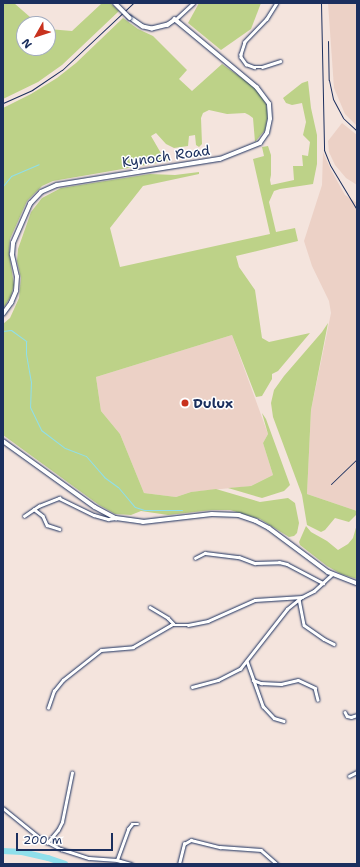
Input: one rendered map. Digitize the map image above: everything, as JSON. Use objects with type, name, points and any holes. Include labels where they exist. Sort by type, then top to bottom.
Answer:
[{"type":"street","points":[[115,3],[130,18],[144,27],[152,29],[168,25],[193,3]]},
{"type":"street","points":[[277,3],[267,19],[245,42],[241,57],[246,64],[258,68],[280,60]]},
{"type":"street","name":"Kynoch Road","points":[[3,314],[11,303],[16,291],[17,277],[12,256],[13,243],[30,204],[41,192],[57,184],[220,159],[253,147],[263,139],[269,126],[270,119],[269,104],[265,97],[257,88],[175,20]]},
{"type":"street","points":[[3,440],[95,508],[116,518]]},
{"type":"street","points":[[24,516],[34,509],[59,498],[94,515],[108,519],[116,518],[143,522],[212,514],[239,515],[256,521],[269,528],[332,573],[357,583]]},
{"type":"street","points":[[34,509],[43,516],[47,525],[59,529]]},
{"type":"street","points":[[195,558],[205,553],[239,557],[255,563],[279,562],[287,564],[323,583]]},
{"type":"street","points":[[48,708],[54,691],[63,680],[107,648],[133,647],[166,628],[174,625],[186,625],[208,621],[255,600],[302,596],[314,591],[332,573]]},
{"type":"street","points":[[192,687],[218,680],[234,673],[247,661],[287,609],[302,596]]},
{"type":"street","points":[[299,599],[304,625],[334,644]]},
{"type":"street","points":[[150,607],[168,618],[174,625]]},
{"type":"street","points":[[247,661],[253,680],[266,710],[274,718],[284,721]]},
{"type":"street","points":[[253,680],[261,683],[281,684],[298,680],[315,688],[318,700]]},
{"type":"street","points":[[345,712],[347,716],[351,717],[357,715]]},
{"type":"street","points":[[349,776],[357,772]]},
{"type":"street","points":[[47,843],[58,830],[62,822],[72,773]]},
{"type":"street","points":[[3,808],[47,843],[89,858],[117,860],[131,864]]},
{"type":"street","points":[[117,860],[128,829],[132,824],[138,824]]},
{"type":"street","points":[[179,864],[184,844],[191,840],[220,847],[261,850],[277,864]]},
{"type":"shaded area","points":[[328,3],[357,3],[357,126],[345,114],[334,88]]},
{"type":"shaded area","points":[[342,123],[357,135],[357,185],[346,178],[335,165],[329,152],[328,141]]},
{"type":"shaded area","points":[[323,152],[345,195],[357,203],[357,511],[307,494],[311,410],[331,313],[329,301],[312,266],[304,241],[322,185]]},
{"type":"shaded area","points":[[232,335],[268,434],[263,443],[273,475],[251,486],[191,492],[176,497],[144,493],[120,434],[101,411],[96,377]]},
{"type":"green space","points":[[3,3],[14,3],[29,16],[16,16],[16,56],[56,56],[56,30],[72,31],[101,4],[100,3],[110,3],[119,11],[62,65],[38,82],[3,99]]},
{"type":"green space","points":[[199,3],[261,3],[251,29],[221,50],[188,23]]},
{"type":"green space","points":[[123,18],[138,29],[153,36],[187,70],[179,79],[192,91],[222,64],[250,84],[257,90],[266,104],[268,114],[265,130],[255,142],[253,118],[249,115],[245,113],[227,114],[209,110],[203,113],[201,118],[202,144],[199,147],[196,145],[195,135],[189,136],[188,146],[174,148],[166,144],[156,133],[151,136],[162,155],[169,161],[53,181],[42,186],[27,201],[10,239],[9,253],[14,285],[11,296],[3,309],[3,108],[31,94],[57,78],[76,63]]},
{"type":"green space","points":[[308,81],[311,108],[317,135],[317,164],[313,184],[274,191],[269,202],[276,232],[295,228],[298,241],[236,256],[239,267],[255,290],[262,338],[269,342],[310,333],[278,371],[272,374],[272,379],[262,396],[256,397],[232,335],[96,377],[101,411],[120,434],[144,493],[176,497],[191,492],[216,489],[260,502],[288,498],[295,503],[299,523],[297,533],[294,536],[289,537],[260,519],[230,510],[212,510],[168,515],[141,511],[131,515],[115,514],[99,505],[3,435],[3,324],[10,318],[19,298],[21,278],[17,261],[18,249],[31,212],[42,198],[61,188],[150,174],[175,175],[199,172],[199,174],[143,186],[110,228],[120,267],[270,234],[253,159],[264,156],[262,147],[268,146],[271,155],[271,185],[294,180],[293,166],[303,166],[302,155],[308,156],[310,142],[303,135],[306,122],[302,103],[292,105],[286,103],[283,98],[302,83]]},
{"type":"green space","points":[[328,323],[311,410],[307,494],[357,511],[357,514],[349,522],[335,518],[325,530],[321,532],[307,525],[302,495],[273,417],[271,403],[274,390]]},
{"type":"green space","points":[[262,413],[266,419],[290,485],[284,491],[262,498],[228,488],[251,486],[273,475],[263,443],[268,434]]},
{"type":"green space","points":[[357,524],[357,579],[341,574],[327,566],[300,545],[299,542],[306,526],[311,532],[327,541],[338,550],[348,544],[353,538]]},
{"type":"waterway","points":[[3,186],[11,176],[39,164]]},
{"type":"waterway","points":[[3,331],[11,330],[26,341],[26,354],[31,381],[30,407],[41,430],[65,448],[86,456],[104,477],[118,487],[135,507],[144,510],[182,510]]},
{"type":"waterway","points":[[3,851],[22,852],[48,858],[65,864]]},
{"type":"railway","points":[[3,103],[32,90],[62,70],[133,3]]},
{"type":"railway","points":[[321,3],[324,150],[330,165],[357,210]]},
{"type":"railway","points":[[328,41],[329,80],[333,99],[343,118],[357,131]]},
{"type":"railway","points":[[331,484],[357,459]]},
{"type":"place","name":"Dulux","points":[[185,403]]}]
